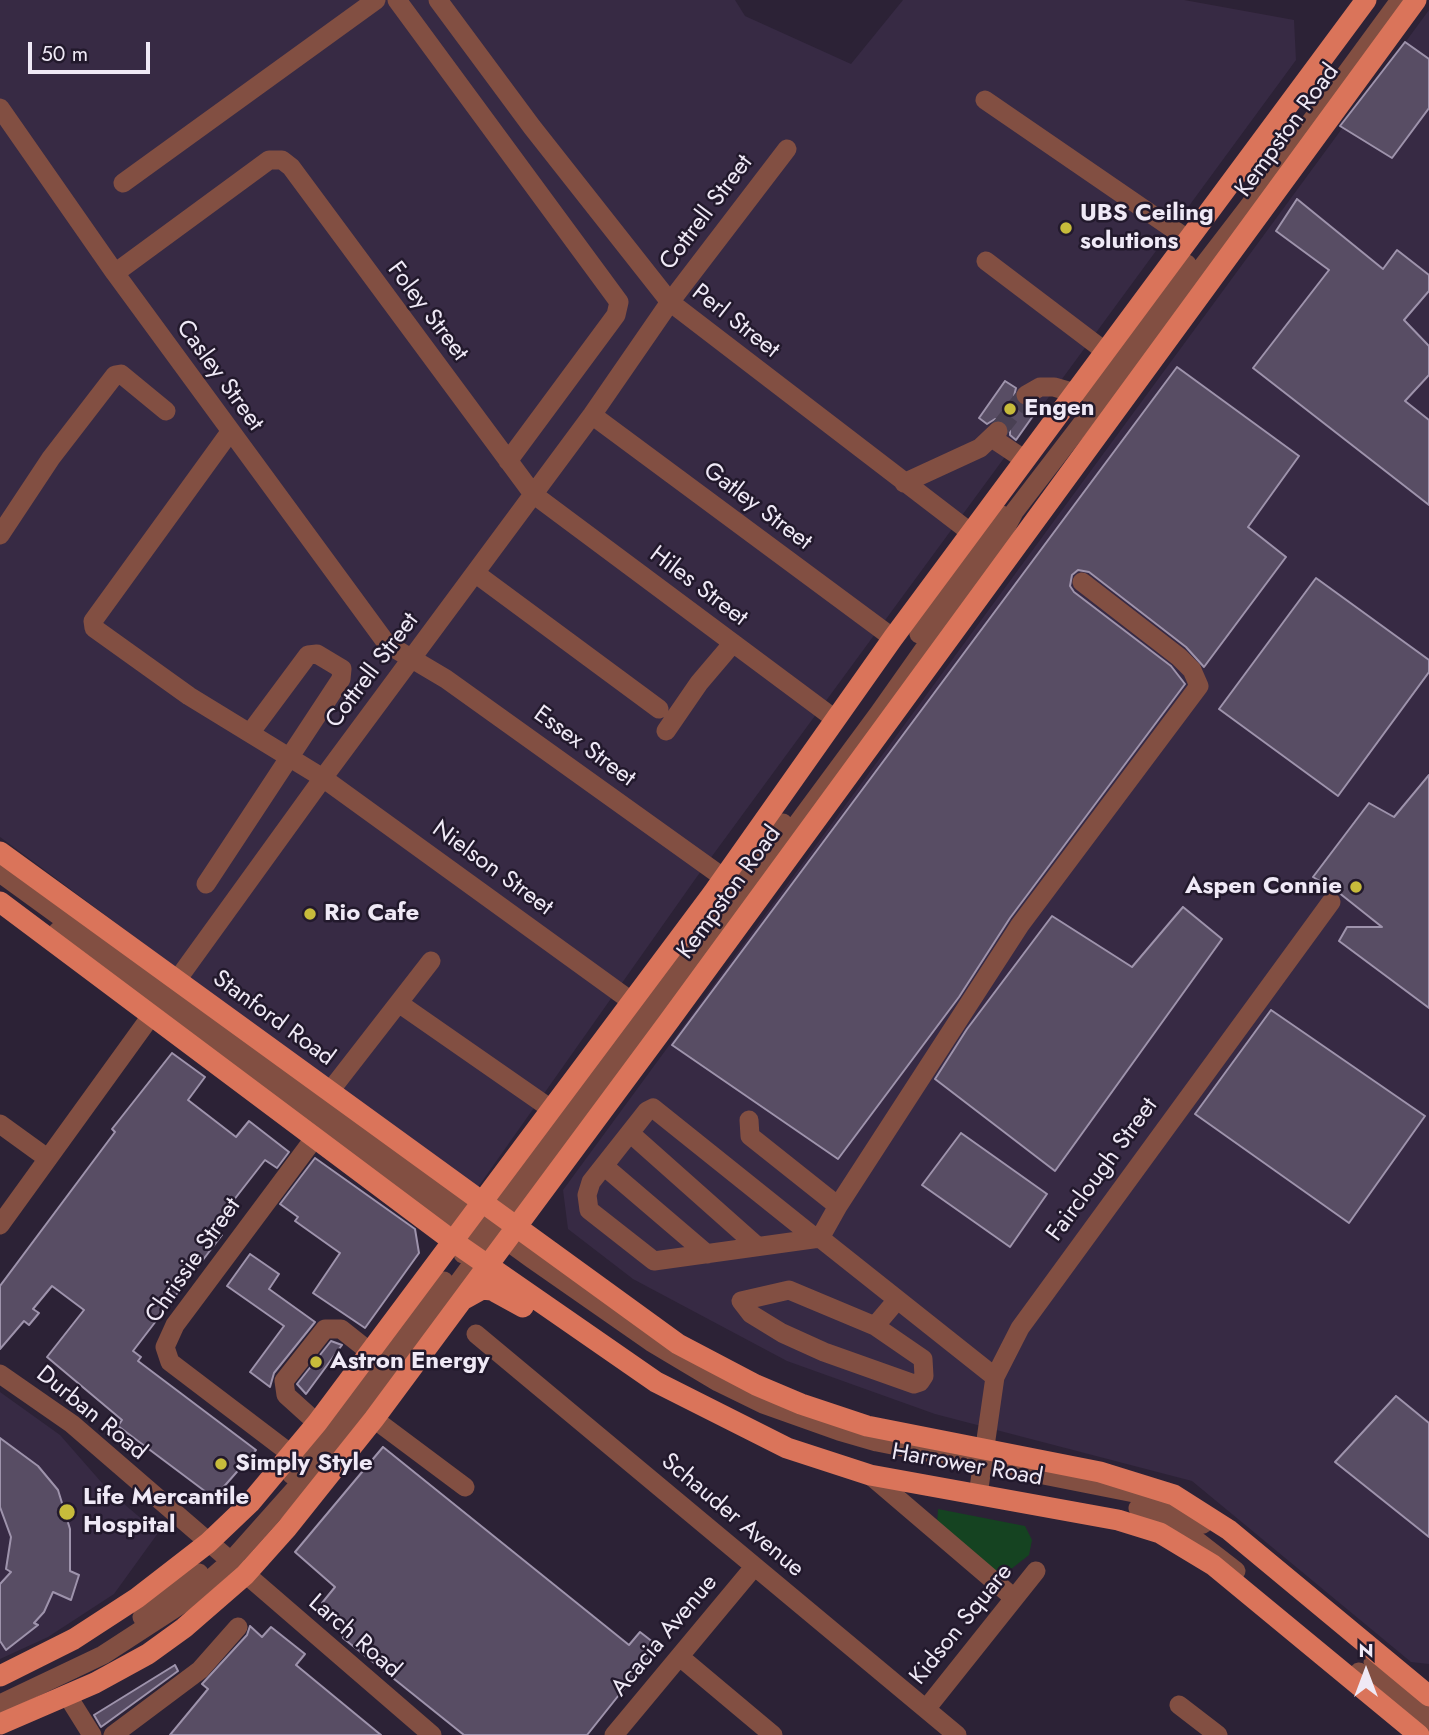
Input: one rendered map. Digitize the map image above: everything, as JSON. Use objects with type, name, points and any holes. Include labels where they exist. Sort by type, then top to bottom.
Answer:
[{"type":"main road","name":"Kempston Road","points":[[0,1676],[74,1639],[137,1598],[287,1528],[374,1419],[461,1302],[485,1234],[551,1109],[724,878],[893,638],[988,546],[1025,460],[1366,0]]},
{"type":"main road","name":"Kempston Road","points":[[0,1724],[67,1695],[148,1654],[184,1628],[226,1558],[250,1503],[317,1423],[370,1352],[485,1234],[988,546],[1416,0]]},
{"type":"main road","name":"Stanford Road","points":[[0,852],[316,1136],[485,1234]]},
{"type":"main road","name":"Stanford Road","points":[[0,902],[330,1091],[485,1234]]},
{"type":"main road","name":"Harrower Road","points":[[485,1234],[601,1347],[656,1382],[737,1426],[788,1448],[870,1475],[1118,1520],[1160,1533],[1213,1565],[1423,1716]]},
{"type":"main road","name":"Harrower Road","points":[[485,1234],[757,1385],[867,1426],[982,1462],[1100,1472],[1174,1495],[1228,1530],[1423,1716]]},
{"type":"main road","points":[[461,1302],[482,1289],[501,1293],[574,1343],[601,1347]]},
{"type":"street","points":[[123,183],[376,0]]},
{"type":"street","points":[[397,0],[619,302],[616,315],[508,461]]},
{"type":"street","name":"Perl Street","points":[[438,0],[532,127],[670,302],[988,546]]},
{"type":"street","points":[[988,546],[1122,347],[1249,185],[1383,0]]},
{"type":"street","points":[[0,1704],[62,1677],[128,1640],[183,1603],[371,1403],[608,1051],[988,546],[1249,206],[1400,0]]},
{"type":"street","points":[[985,100],[1189,240]]},
{"type":"street","name":"Casley Street","points":[[0,108],[115,273],[361,612],[387,644],[412,660]]},
{"type":"street","name":"Cottrell Street","points":[[0,1225],[323,778],[592,415],[670,302],[788,149]]},
{"type":"street","name":"Foley Street","points":[[115,273],[269,160],[282,160],[291,167],[533,494]]},
{"type":"street","points":[[986,261],[1106,352]]},
{"type":"street","points":[[0,535],[51,458],[115,375],[121,374],[166,411]]},
{"type":"street","points":[[1026,395],[1030,390],[1047,387],[1075,393]]},
{"type":"street","name":"Gatley Street","points":[[592,415],[893,638]]},
{"type":"street","name":"Nielson Street","points":[[230,432],[92,624],[189,696],[323,778],[631,1001]]},
{"type":"street","points":[[904,483],[956,461],[995,435],[1025,460]]},
{"type":"street","name":"Hiles Street","points":[[533,494],[835,719]]},
{"type":"street","points":[[475,573],[659,709]]},
{"type":"street","points":[[995,1377],[812,1238],[658,1109],[647,1111],[591,1182],[587,1195],[589,1210],[654,1261],[812,1238],[838,1206],[1020,925],[1199,686],[1192,670],[1179,657],[1082,582]]},
{"type":"street","points":[[666,731],[699,683],[733,643]]},
{"type":"street","points":[[206,884],[341,679],[342,669],[338,663],[317,654],[308,655],[250,733]]},
{"type":"street","name":"Essex Street","points":[[412,660],[446,679],[724,878]]},
{"type":"street","points":[[0,873],[164,998],[660,1359],[760,1412],[876,1450],[982,1462]]},
{"type":"street","points":[[0,889],[164,998]]},
{"type":"street","name":"Fairclough Street","points":[[978,1495],[995,1377],[1031,1311],[1331,902]]},
{"type":"street","points":[[330,1091],[431,961]]},
{"type":"street","points":[[400,1004],[551,1109]]},
{"type":"street","points":[[749,1120],[750,1136],[838,1206]]},
{"type":"street","points":[[0,1124],[47,1158]]},
{"type":"street","points":[[630,1132],[756,1245]]},
{"type":"street","name":"Chrissie Street","points":[[291,1454],[170,1362],[164,1347],[175,1325],[316,1136]]},
{"type":"street","points":[[604,1166],[707,1254]]},
{"type":"street","points":[[789,1290],[875,1326],[923,1359],[925,1376],[920,1382],[914,1384],[850,1362],[782,1334],[751,1314],[741,1301],[789,1290]]},
{"type":"street","points":[[875,1326],[897,1300]]},
{"type":"street","points":[[317,1423],[286,1395],[284,1381],[325,1329],[341,1329],[370,1352]]},
{"type":"street","name":"Schauder Avenue","points":[[476,1334],[957,1735]]},
{"type":"street","name":"Durban Road","points":[[0,1374],[72,1424],[226,1558]]},
{"type":"street","points":[[374,1419],[465,1486]]},
{"type":"street","points":[[870,1475],[1014,1598]]},
{"type":"street","points":[[0,1693],[39,1676],[140,1619],[226,1558]]},
{"type":"street","name":"Larch Road","points":[[226,1558],[432,1735]]},
{"type":"street","name":"Acacia Avenue","points":[[614,1735],[754,1567]]},
{"type":"street","name":"Kidson Square","points":[[926,1709],[1036,1571]]},
{"type":"street","points":[[113,1735],[200,1670],[238,1627]]},
{"type":"street","points":[[680,1657],[773,1735]]},
{"type":"street","points":[[67,1695],[92,1735]]},
{"type":"street","points":[[1179,1704],[1211,1733]]},
{"type":"shaded area","points":[[0,0],[735,0],[745,16],[851,64],[903,0],[1184,0],[1294,20],[1296,60],[696,878],[476,1190],[0,837]]},
{"type":"shaded area","points":[[1429,10],[1429,1664],[1411,1662],[1192,1481],[935,1414],[787,1361],[633,1279],[568,1229],[563,1190]]},
{"type":"shaded area","name":"Life Mercantile Hospital","points":[[0,1392],[60,1435],[109,1491],[158,1533],[114,1594],[48,1637],[0,1659]]},
{"type":"green space","points":[[938,1509],[1025,1526],[1032,1540],[1029,1555],[1001,1577],[937,1524]]},
{"type":"building","points":[[1405,42],[1429,59],[1429,108],[1392,158],[1340,126]]},
{"type":"building","points":[[1297,199],[1383,269],[1397,250],[1429,275],[1429,291],[1404,320],[1429,346],[1429,375],[1405,401],[1429,420],[1429,505],[1253,368],[1329,270],[1276,231]]},
{"type":"building","points":[[1177,367],[1299,456],[1248,527],[1286,557],[1204,667],[1186,647],[1089,572],[1078,570],[1072,575],[1070,586],[1074,592],[1171,666],[1185,684],[1010,918],[959,997],[838,1159],[672,1045]]},
{"type":"building","points":[[1005,381],[1016,388],[1014,396],[1019,405],[1027,407],[1037,403],[1040,406],[1016,440],[1002,420],[995,419],[987,424],[979,418]]},
{"type":"building","points":[[1316,578],[1429,660],[1429,672],[1338,796],[1219,709]]},
{"type":"building","points":[[1429,775],[1429,1008],[1339,941],[1347,927],[1382,927],[1338,892],[1313,877],[1369,803],[1394,817]]},
{"type":"building","points":[[1183,907],[1222,939],[1055,1171],[935,1079],[967,1029],[1052,916],[1132,967]]},
{"type":"building","points":[[1271,1010],[1425,1116],[1349,1223],[1195,1114]]},
{"type":"building","points":[[172,1053],[205,1077],[188,1100],[236,1137],[249,1121],[289,1152],[277,1168],[265,1160],[212,1228],[222,1235],[133,1351],[141,1357],[138,1361],[256,1450],[214,1498],[118,1426],[122,1420],[47,1357],[84,1310],[52,1286],[33,1309],[39,1313],[29,1325],[24,1321],[0,1349],[0,1286],[115,1132],[112,1129]]},
{"type":"building","points":[[961,1133],[1047,1194],[1010,1247],[922,1185]]},
{"type":"building","points":[[315,1158],[415,1229],[419,1253],[365,1328],[313,1293],[340,1253],[295,1221],[298,1217],[280,1204]]},
{"type":"building","points":[[250,1254],[279,1274],[269,1289],[315,1322],[274,1373],[270,1387],[250,1372],[284,1326],[227,1286]]},
{"type":"building","points":[[331,1341],[342,1345],[306,1394],[297,1384]]},
{"type":"building","points":[[1396,1396],[1429,1423],[1429,1537],[1335,1462]]},
{"type":"building","points":[[0,1438],[38,1466],[58,1490],[70,1529],[70,1571],[79,1575],[71,1600],[53,1592],[44,1612],[34,1623],[38,1625],[6,1650],[0,1641],[0,1584],[11,1572],[6,1569],[11,1537],[0,1507]]},
{"type":"building","points":[[383,1447],[629,1645],[640,1632],[658,1646],[587,1735],[464,1735],[343,1638],[341,1618],[322,1603],[335,1587],[295,1552]]},
{"type":"building","points":[[250,1626],[262,1637],[271,1627],[305,1654],[296,1665],[381,1735],[170,1735],[208,1689],[202,1684],[247,1635]]},
{"type":"building","points":[[175,1665],[178,1671],[101,1727],[94,1715]]},
{"type":"tunnel","points":[[998,431],[1026,395]]},
{"type":"place","name":"UBS Ceiling solutions","points":[[1066,228]]},
{"type":"place","name":"Engen","points":[[1010,409]]},
{"type":"place","name":"Aspen Connie","points":[[1356,887]]},
{"type":"place","name":"Rio Cafe","points":[[310,914]]},
{"type":"place","name":"Astron Energy","points":[[316,1362]]},
{"type":"place","name":"Simply Style","points":[[221,1464]]},
{"type":"place","name":"Life Mercantile Hospital","points":[[67,1512]]}]
